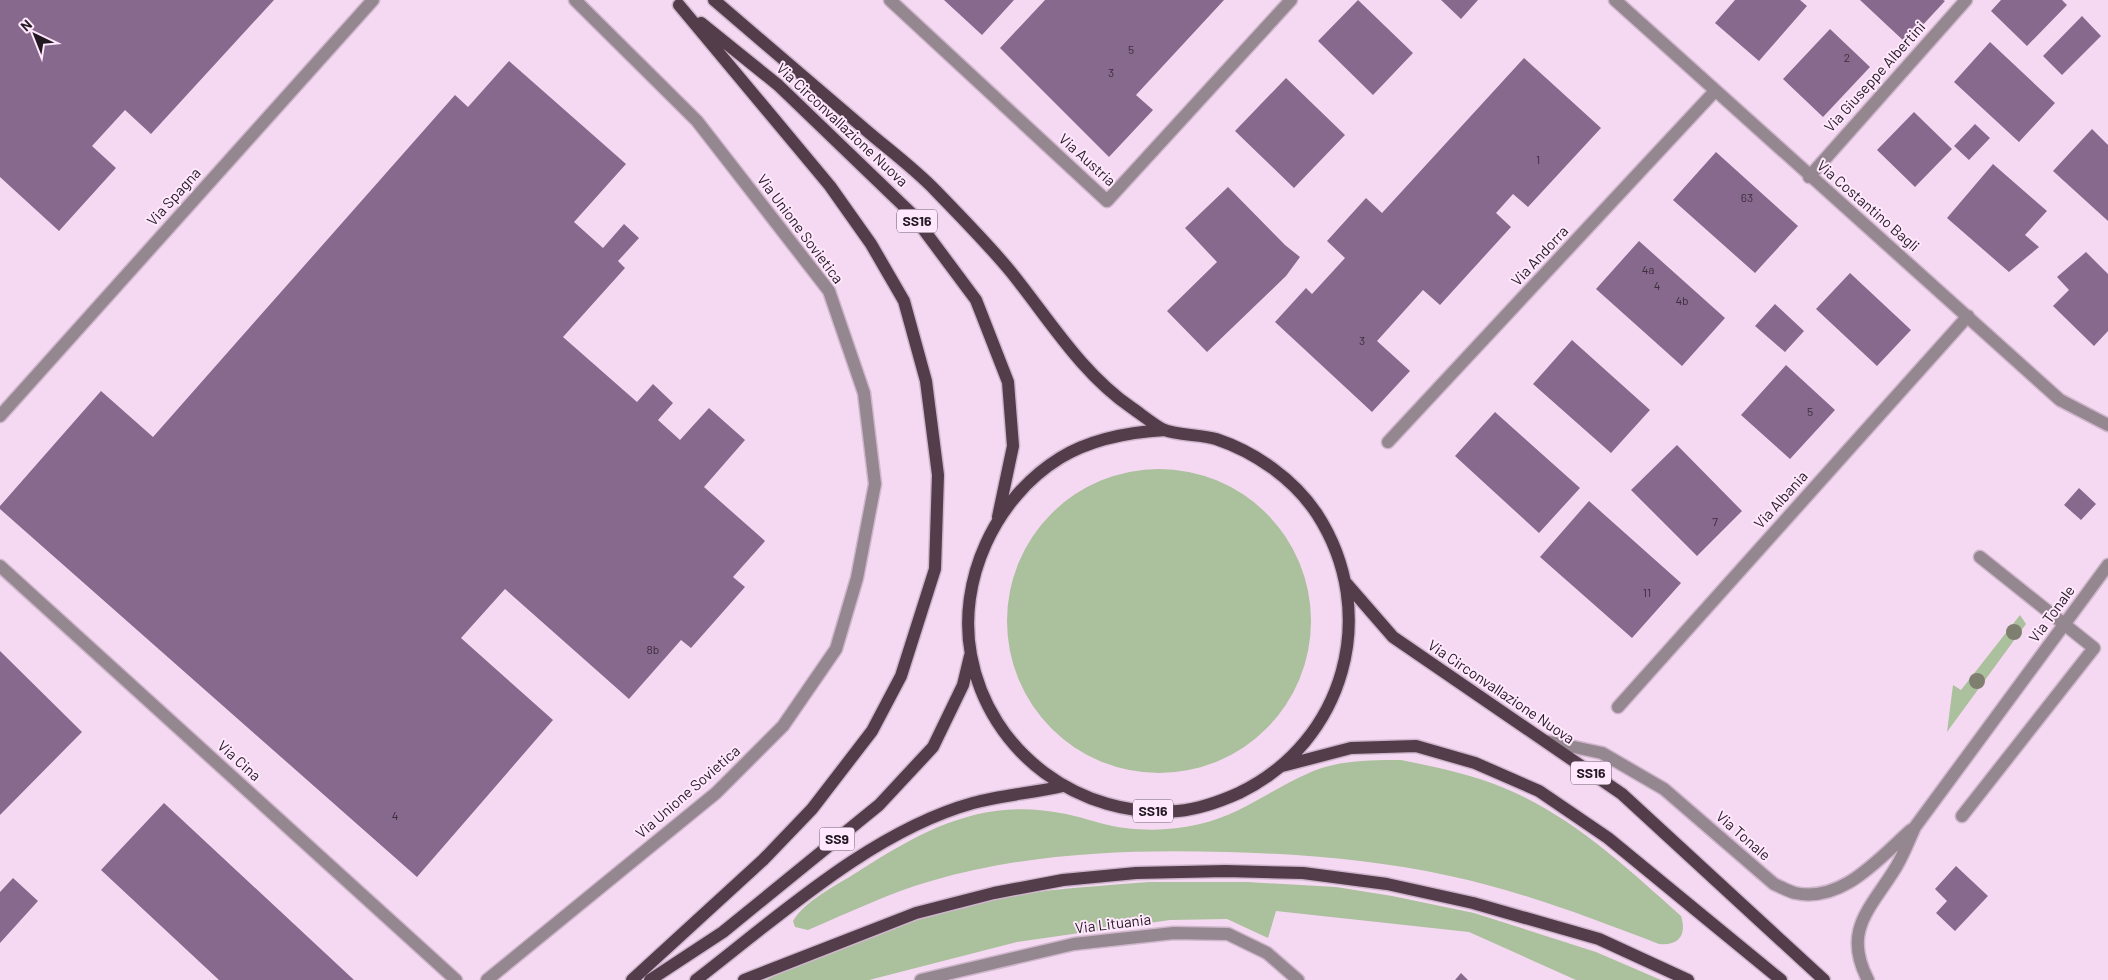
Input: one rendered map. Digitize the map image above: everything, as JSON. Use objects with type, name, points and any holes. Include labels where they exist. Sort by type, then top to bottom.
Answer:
[{"type":"main road","name":"Via Circonvallazione Nuova","points":[[714,0],[931,186],[1009,269],[1071,352],[1120,400],[1165,430]]},
{"type":"main road","name":"Via Circonvallazione Nuova","points":[[676,3],[778,85],[912,214],[976,300],[1008,382],[1013,446],[996,522]]},
{"type":"main road","points":[[632,980],[763,860],[812,810],[872,731],[901,676],[934,569],[938,475],[926,381],[904,300],[871,244],[830,186],[676,3]]},
{"type":"main road","name":"SS16","points":[[1165,430],[1214,438],[1250,453],[1287,479],[1316,512],[1339,556],[1346,582],[1350,610],[1348,649],[1334,696],[1307,741],[1282,766],[1263,781],[1218,803],[1182,811],[1144,812],[1110,805],[1063,786],[1028,760],[1001,729],[980,688],[971,654],[968,612],[977,569],[996,522],[1019,492],[1060,458],[1113,436],[1165,430]]},
{"type":"main road","name":"Via Circonvallazione Nuova","points":[[1346,582],[1393,637],[1622,794],[1824,980]]},
{"type":"main road","name":"SS9","points":[[650,980],[723,932],[879,806],[933,747],[963,685],[971,654]]},
{"type":"main road","name":"SS16","points":[[1282,766],[1351,748],[1416,746],[1475,763],[1538,791],[1608,838],[1782,980]]},
{"type":"main road","name":"SS9","points":[[696,980],[838,871],[915,825],[973,803],[1063,786]]},
{"type":"main road","points":[[744,980],[916,912],[994,893],[1063,880],[1226,870],[1303,873],[1387,884],[1473,903],[1599,939],[1688,980]]},
{"type":"street","name":"Via Spagna","points":[[0,416],[372,0]]},
{"type":"street","name":"Via Unione Sovietica","points":[[487,980],[716,793],[783,726],[836,649],[857,578],[875,484],[864,393],[829,291],[697,121],[575,0]]},
{"type":"street","name":"Via Austria","points":[[890,0],[1107,201],[1291,0]]},
{"type":"street","name":"Via Costantino Bagli","points":[[1615,0],[1808,176],[1968,316],[2060,400],[2108,425]]},
{"type":"street","name":"Via Giuseppe Albertini","points":[[1808,176],[1966,0]]},
{"type":"street","name":"Via Andorra","points":[[1388,442],[1715,91]]},
{"type":"street","name":"Via Albania","points":[[1618,706],[1968,316]]},
{"type":"street","points":[[1962,816],[2094,648],[1980,557]]},
{"type":"street","name":"Via Tonale","points":[[1868,980],[1860,964],[1856,944],[1860,925],[1868,907],[1894,871],[1915,827],[2108,564]]},
{"type":"street","name":"Via Cina","points":[[0,566],[456,980]]},
{"type":"street","name":"Via Tonale","points":[[1544,741],[1602,753],[1664,790],[1774,884],[1795,893],[1819,894],[1842,888],[1915,827]]},
{"type":"street","name":"Via Lituania","points":[[921,980],[1074,944],[1174,933],[1228,934],[1267,953],[1298,980]]},
{"type":"green space","points":[[1159,469],[1189,472],[1231,487],[1255,503],[1277,525],[1293,549],[1304,577],[1308,591],[1311,621],[1308,651],[1293,693],[1277,717],[1255,739],[1231,755],[1203,766],[1189,770],[1159,773],[1129,770],[1087,755],[1063,739],[1041,717],[1025,693],[1014,665],[1010,651],[1007,621],[1010,591],[1025,549],[1041,525],[1063,503],[1087,487],[1115,476],[1129,472]]},
{"type":"green space","points":[[2020,615],[2026,624],[1947,732],[1953,685],[1961,690]]},
{"type":"green space","points":[[1378,760],[1401,760],[1453,771],[1492,783],[1553,813],[1598,844],[1681,916],[1683,929],[1680,938],[1672,943],[1659,944],[1529,897],[1477,882],[1422,870],[1311,856],[1190,851],[1115,852],[1004,864],[931,881],[900,891],[808,930],[795,927],[793,921],[815,898],[886,854],[910,840],[959,819],[984,813],[1010,810],[1037,810],[1066,814],[1110,826],[1125,828],[1153,830],[1181,828],[1215,820],[1256,801],[1295,779],[1331,765]]},
{"type":"green space","points":[[1149,882],[1247,882],[1336,887],[1392,896],[1474,913],[1596,952],[1661,980],[1576,980],[1469,932],[1276,911],[1268,938],[1227,919],[1170,920],[1017,942],[869,980],[766,980],[851,942],[938,912],[998,898],[1036,892]]},
{"type":"building","points":[[0,0],[274,0],[151,134],[125,110],[92,146],[116,168],[59,231],[0,177]]},
{"type":"building","points":[[944,0],[1014,0],[982,35]]},
{"type":"building","points":[[1045,0],[1224,0],[1136,95],[1153,110],[1109,157],[1000,48]]},
{"type":"building","points":[[1358,0],[1413,53],[1373,95],[1318,41]]},
{"type":"building","points":[[1441,0],[1478,0],[1461,19]]},
{"type":"building","points":[[1735,0],[1800,0],[1807,6],[1759,61],[1715,23]]},
{"type":"building","points":[[1860,0],[1943,0],[1945,1],[1906,43]]},
{"type":"building","points":[[2001,0],[2062,0],[2067,5],[2027,46],[1991,11]]},
{"type":"building","points":[[2082,16],[2101,36],[2062,75],[2043,56]]},
{"type":"building","points":[[1830,29],[1870,67],[1823,117],[1783,79]]},
{"type":"building","points":[[1990,42],[2055,103],[2019,142],[1954,82]]},
{"type":"building","points":[[1524,58],[1601,128],[1528,207],[1513,194],[1496,213],[1511,227],[1440,305],[1423,290],[1377,341],[1410,371],[1372,412],[1275,322],[1306,288],[1312,294],[1345,258],[1327,241],[1366,198],[1382,213]]},
{"type":"building","points":[[509,61],[626,164],[574,222],[603,248],[624,224],[639,238],[618,261],[625,268],[563,337],[637,402],[653,384],[673,403],[658,420],[680,440],[709,408],[745,440],[704,487],[765,541],[733,577],[745,587],[691,648],[681,640],[629,699],[505,589],[461,638],[553,720],[417,877],[0,509],[0,506],[101,391],[153,437],[455,95],[468,107]]},
{"type":"building","points":[[1286,78],[1345,135],[1294,188],[1235,131]]},
{"type":"building","points":[[1914,112],[1952,149],[1915,187],[1877,150]]},
{"type":"building","points":[[1975,124],[1990,138],[1969,160],[1954,146]]},
{"type":"building","points":[[2092,129],[2108,145],[2108,221],[2053,171]]},
{"type":"building","points":[[1716,152],[1798,226],[1755,273],[1673,200]]},
{"type":"building","points":[[1993,164],[2047,211],[2025,235],[2039,247],[2009,272],[1947,218]]},
{"type":"building","points":[[1228,187],[1285,245],[1300,257],[1286,276],[1207,352],[1167,311],[1217,262],[1185,228]]},
{"type":"building","points":[[1639,241],[1725,318],[1682,366],[1596,289]]},
{"type":"building","points":[[2086,252],[2108,274],[2108,331],[2094,346],[2053,306],[2069,290],[2057,277]]},
{"type":"building","points":[[1850,273],[1911,330],[1877,366],[1816,309]]},
{"type":"building","points":[[1775,304],[1804,331],[1785,352],[1755,326]]},
{"type":"building","points":[[1572,340],[1650,410],[1611,453],[1533,384]]},
{"type":"building","points":[[1786,365],[1835,410],[1790,459],[1741,415]]},
{"type":"building","points":[[1495,412],[1580,488],[1539,533],[1455,456]]},
{"type":"building","points":[[1677,445],[1742,511],[1697,556],[1631,490]]},
{"type":"building","points":[[2079,488],[2096,504],[2081,520],[2064,505]]},
{"type":"building","points":[[1589,501],[1681,583],[1632,638],[1540,557]]},
{"type":"building","points":[[0,651],[82,732],[0,815]]},
{"type":"building","points":[[164,803],[354,980],[219,980],[101,870]]},
{"type":"building","points":[[1956,866],[1988,896],[1955,931],[1936,913],[1947,901],[1935,889]]},
{"type":"building","points":[[13,878],[38,901],[0,943],[0,892]]},
{"type":"building","points":[[1461,973],[1468,980],[1455,980]]}]
